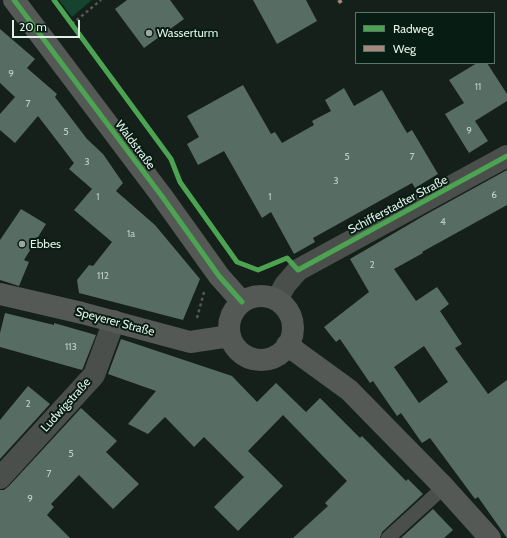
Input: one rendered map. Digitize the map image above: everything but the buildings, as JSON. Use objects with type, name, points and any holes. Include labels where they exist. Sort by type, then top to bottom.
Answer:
[{"type":"main road","name":"Waldstraße","points":[[14,0],[219,276],[242,302]]},
{"type":"main road","name":"Speyerer Straße","points":[[0,294],[114,321],[190,342],[230,336]]},
{"type":"main road","points":[[265,296],[277,300],[288,310],[292,318],[292,337],[288,346],[271,358],[261,360],[251,358],[234,346],[230,336],[229,326],[231,317],[235,309],[249,298],[265,296]]},
{"type":"main road","points":[[288,346],[349,390],[444,487],[490,538]]},
{"type":"street","name":"Schifferstadter Straße","points":[[277,300],[285,285],[298,270],[507,156]]},
{"type":"street","name":"Ludwigstraße","points":[[0,478],[94,375],[114,321]]},
{"type":"lane","points":[[388,538],[444,487]]},
{"type":"path","points":[[54,0],[171,159],[180,182]]},
{"type":"path","points":[[72,24],[101,0]]},
{"type":"path","points":[[237,262],[258,270],[287,258],[298,270]]},
{"type":"path","points":[[190,342],[206,286],[219,276]]},
{"type":"green space","points":[[59,0],[92,0],[72,17]]},
{"type":"cycle path","points":[[14,0],[161,195],[219,276],[242,302]]},
{"type":"cycle path","points":[[54,0],[171,159],[180,182],[237,262],[258,270],[287,258],[298,270],[507,156]]},
{"type":"place","name":"Wasserturm","points":[[149,33]]},
{"type":"place","name":"Ebbes","points":[[22,244]]}]
